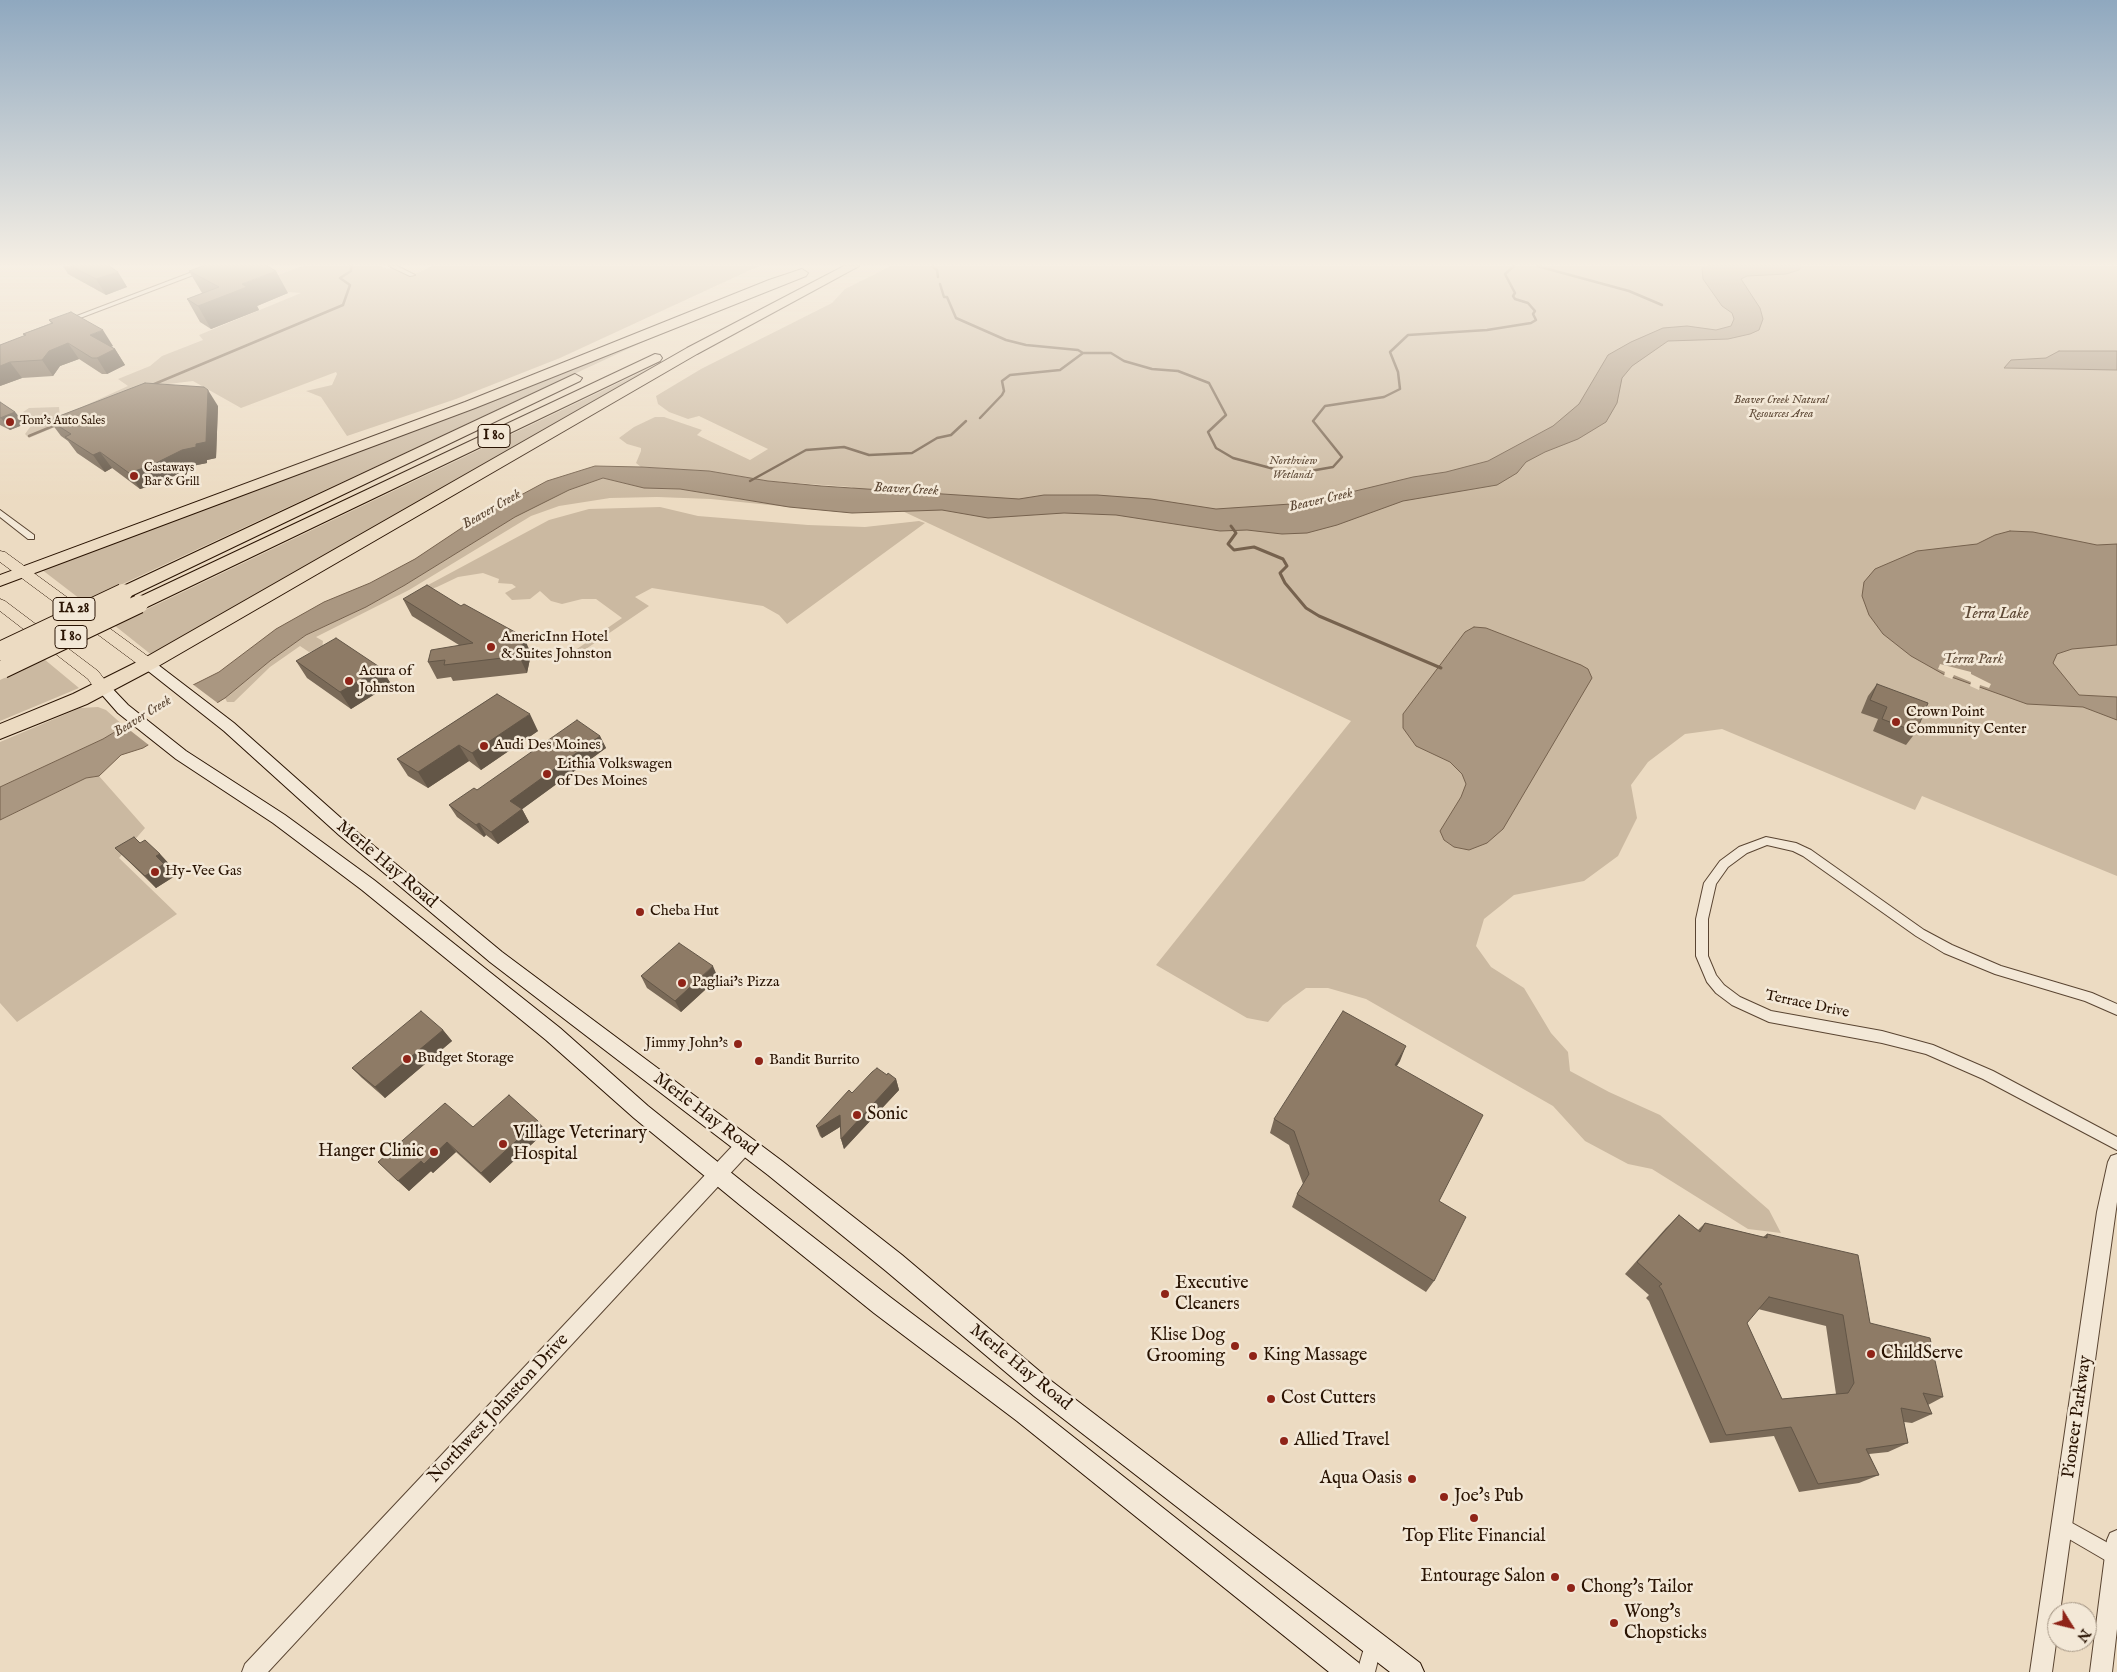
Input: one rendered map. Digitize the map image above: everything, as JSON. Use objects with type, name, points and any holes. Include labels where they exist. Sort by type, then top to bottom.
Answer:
[{"type":"highway","name":"I 80","points":[[22,570],[470,405],[620,344]]},
{"type":"highway","name":"I 80","points":[[0,650],[478,422],[647,344]]},
{"type":"highway","name":"I 80","points":[[1,670],[684,344]]},
{"type":"highway","points":[[0,732],[103,688],[148,664],[707,344]]},
{"type":"highway","points":[[0,581],[22,570]]},
{"type":"main road","name":"Merle Hay Road","points":[[0,555],[172,682],[229,727],[345,832],[496,957],[745,1145],[894,1263],[1042,1388],[1411,1672]]},
{"type":"main road","name":"Merle Hay Road","points":[[0,604],[93,675],[123,709],[181,755],[291,827],[368,885],[553,1034],[641,1112],[718,1174],[882,1305],[1025,1413],[1350,1672]]},
{"type":"street","points":[[0,513],[31,537]]},
{"type":"street","name":"Terrace Drive","points":[[2117,1010],[2088,997],[1999,970],[1948,950],[1920,933],[1796,847],[1766,841],[1743,850],[1724,864],[1710,883],[1702,919],[1702,956],[1710,978],[1736,1002],[1770,1016],[1882,1036],[1928,1049],[1982,1072],[2117,1144]]},
{"type":"street","name":"Northwest Johnston Drive","points":[[253,1672],[745,1145]]},
{"type":"street","name":"Pioneer Parkway","points":[[2041,1672],[2106,1212],[2117,1162]]},
{"type":"street","points":[[2063,1526],[2116,1552],[2101,1672]]},
{"type":"street","points":[[1366,1672],[1373,1644]]},
{"type":"green space","points":[[193,344],[590,344],[456,399],[347,436],[321,397],[306,391],[332,385],[337,374],[336,372],[241,408],[193,381],[160,385],[133,394],[29,438],[25,434],[33,423],[23,412],[29,408],[59,407],[60,417],[128,386],[118,379],[150,366],[162,356]]},
{"type":"green space","points":[[634,344],[639,344],[84,602],[41,569]]},
{"type":"green space","points":[[751,344],[2117,344],[2117,876],[1922,796],[1915,810],[1722,729],[1685,734],[1648,762],[1631,785],[1637,818],[1618,856],[1584,881],[1514,895],[1484,919],[1476,946],[1491,967],[1524,988],[1551,1033],[1568,1052],[1570,1071],[1609,1092],[1660,1115],[1769,1210],[1781,1233],[1748,1229],[1652,1169],[1628,1164],[1585,1141],[1553,1106],[1366,999],[1328,988],[1306,988],[1283,1005],[1268,1022],[1247,1018],[1156,965],[1351,721],[851,487],[768,481],[709,471],[641,467],[636,463],[641,448],[627,444],[619,438],[634,427],[655,417],[664,417],[702,430],[697,435],[750,460],[768,449],[699,416],[688,419],[669,412],[658,404],[656,396],[701,369]]},
{"type":"green space","points":[[685,351],[153,656],[114,625]]},
{"type":"green space","points":[[603,478],[644,488],[680,489],[789,507],[711,499],[657,497],[610,498],[559,506],[531,516],[409,590],[316,637],[323,641],[322,649],[309,652],[300,646],[270,667],[234,702],[227,702],[225,698],[271,660],[306,635],[366,607],[405,585],[515,517],[569,490]]},
{"type":"green space","points":[[660,507],[698,516],[808,525],[865,527],[919,521],[925,523],[787,624],[779,615],[763,606],[652,588],[635,597],[649,606],[580,653],[574,651],[622,618],[596,599],[582,599],[562,604],[551,601],[540,591],[530,599],[512,600],[505,593],[516,587],[512,584],[498,583],[499,579],[483,573],[458,577],[437,587],[419,593],[415,592],[549,520],[589,509]]},
{"type":"green space","points":[[44,659],[79,688],[0,721],[0,680]]},
{"type":"green space","points":[[98,707],[106,710],[124,726],[103,739],[0,787],[0,742],[80,708]]},
{"type":"green space","points":[[99,776],[145,828],[119,858],[177,914],[17,1022],[0,1003],[0,820],[86,778]]},
{"type":"water","name":"Beaver Creek","points":[[1627,344],[1664,344],[1632,366],[1622,378],[1617,403],[1606,422],[1578,439],[1526,462],[1517,473],[1497,485],[1403,501],[1337,525],[1307,533],[1282,534],[1247,530],[1220,531],[1116,515],[1064,513],[988,518],[942,510],[852,513],[789,507],[680,489],[644,488],[603,478],[569,490],[515,517],[405,585],[366,607],[306,635],[271,660],[225,698],[143,748],[121,755],[99,776],[86,778],[0,820],[0,787],[103,739],[193,685],[219,672],[276,629],[324,602],[370,583],[415,559],[469,523],[547,481],[595,466],[709,471],[768,481],[821,486],[1019,499],[1044,495],[1097,495],[1151,499],[1216,509],[1306,503],[1488,461],[1553,426],[1579,404],[1608,355]]},
{"type":"water","points":[[2059,351],[2117,351],[2117,370],[2004,368],[2011,360],[2046,358]]},
{"type":"water","name":"Terra Lake","points":[[2010,531],[2033,532],[2097,545],[2117,544],[2117,645],[2072,649],[2057,654],[2053,663],[2079,695],[2117,697],[2117,720],[2083,707],[2027,704],[1943,674],[1911,656],[1883,634],[1869,615],[1862,596],[1864,582],[1875,569],[1917,551],[1977,544],[1995,535]]},
{"type":"water","points":[[1474,627],[1486,628],[1581,665],[1588,669],[1592,678],[1503,829],[1487,843],[1469,850],[1454,847],[1444,840],[1440,831],[1461,797],[1466,784],[1462,774],[1450,762],[1416,746],[1403,728],[1403,714],[1465,632]]},
{"type":"pier","points":[[1940,664],[1971,672],[1971,674],[1991,684],[1989,688],[1980,685],[1979,690],[1970,686],[1971,682],[1954,675],[1952,679],[1944,676],[1945,672],[1938,669]]},
{"type":"pier","points":[[191,683],[219,704],[150,746],[122,724]]},
{"type":"building","points":[[66,344],[49,351],[42,360],[10,362],[0,366],[0,345]]},
{"type":"building","points":[[70,344],[106,344],[115,349],[97,358],[92,358]]},
{"type":"building","points":[[145,383],[204,387],[208,390],[206,442],[196,444],[196,447],[182,450],[152,465],[129,473],[100,452],[93,455],[65,437],[71,434],[49,420]]},
{"type":"building","points":[[0,402],[15,412],[0,418]]},
{"type":"building","points":[[427,585],[461,606],[464,604],[524,637],[519,656],[444,665],[445,660],[428,662],[431,650],[473,643],[403,599]]},
{"type":"building","points":[[336,638],[381,668],[340,692],[296,661]]},
{"type":"building","points":[[1877,684],[1928,703],[1916,732],[1882,719],[1887,707],[1870,700]]},
{"type":"building","points":[[497,694],[530,714],[472,753],[459,745],[418,772],[397,759]]},
{"type":"building","points":[[577,720],[600,736],[510,801],[522,809],[491,832],[479,823],[476,825],[449,805],[474,788],[477,790]]},
{"type":"building","points":[[134,837],[140,843],[145,840],[160,854],[156,856],[164,864],[145,876],[115,848]]},
{"type":"building","name":"Pagliai's Pizza","points":[[679,943],[713,966],[675,1001],[641,976]]},
{"type":"building","points":[[421,1011],[443,1030],[375,1087],[352,1068]]},
{"type":"building","points":[[1343,1011],[1406,1046],[1395,1065],[1483,1115],[1439,1201],[1466,1217],[1434,1281],[1297,1194],[1309,1174],[1294,1131],[1274,1119]]},
{"type":"building","points":[[877,1068],[896,1079],[841,1139],[840,1115],[818,1128],[816,1126],[849,1090],[852,1093]]},
{"type":"building","points":[[509,1095],[538,1121],[481,1173],[447,1142],[424,1164],[421,1161],[398,1181],[378,1162],[445,1103],[473,1127]]},
{"type":"building","name":"ChildServe","points":[[1679,1215],[1700,1232],[1705,1223],[1767,1238],[1767,1234],[1858,1255],[1870,1323],[1930,1338],[1943,1397],[1923,1393],[1932,1414],[1901,1408],[1908,1443],[1866,1449],[1879,1475],[1818,1484],[1791,1427],[1726,1435],[1659,1286],[1662,1284],[1637,1262]],"holes":[[[1769,1297],[1843,1315],[1854,1383],[1848,1393],[1782,1399],[1747,1323]]]},
{"type":"waterway","points":[[152,385],[250,344]]},
{"type":"waterway","points":[[1022,344],[1078,350],[1083,353]]},
{"type":"waterway","points":[[1083,353],[1111,353],[1124,361],[1152,369],[1178,371],[1209,383],[1226,415],[1208,432],[1216,448],[1233,458],[1293,474],[1333,467],[1342,457],[1313,421],[1325,406],[1384,397],[1400,389],[1398,372],[1390,352],[1398,344]]},
{"type":"waterway","points":[[980,418],[1002,395],[1004,391],[1002,381],[1010,375],[1060,370],[1083,353]]},
{"type":"waterway","points":[[750,481],[806,450],[844,447],[869,455],[912,453],[937,438],[951,435],[966,421]]},
{"type":"waterway","points":[[29,436],[58,424]]},
{"type":"waterway","points":[[1231,526],[1236,533],[1228,544],[1234,550],[1254,547],[1283,559],[1287,566],[1280,573],[1285,583],[1306,608],[1319,616],[1441,668]]},
{"type":"place","name":"Tom's Auto Sales","points":[[10,422]]},
{"type":"place","name":"Castaways Bar & Grill","points":[[134,476]]},
{"type":"place","name":"AmericInn Hotel & Suites Johnston","points":[[491,647]]},
{"type":"place","name":"Acura of Johnston","points":[[349,681]]},
{"type":"place","name":"Crown Point Community Center","points":[[1896,722]]},
{"type":"place","name":"Audi Des Moines","points":[[484,746]]},
{"type":"place","name":"Lithia Volkswagen of Des Moines","points":[[547,774]]},
{"type":"place","name":"Hy-Vee Gas","points":[[155,872]]},
{"type":"place","name":"Cheba Hut","points":[[640,912]]},
{"type":"place","name":"Pagliai's Pizza","points":[[682,983]]},
{"type":"place","name":"Jimmy John's","points":[[738,1044]]},
{"type":"place","name":"Budget Storage","points":[[407,1059]]},
{"type":"place","name":"Bandit Burrito","points":[[759,1061]]},
{"type":"place","name":"Sonic","points":[[857,1115]]},
{"type":"place","name":"Village Veterinary Hospital","points":[[503,1144]]},
{"type":"place","name":"Hanger Clinic","points":[[434,1152]]},
{"type":"place","name":"Executive Cleaners","points":[[1165,1294]]},
{"type":"place","name":"Klise Dog Grooming","points":[[1235,1346]]},
{"type":"place","name":"ChildServe","points":[[1871,1354]]},
{"type":"place","name":"King Massage","points":[[1253,1356]]},
{"type":"place","name":"Cost Cutters","points":[[1271,1399]]},
{"type":"place","name":"Allied Travel","points":[[1284,1441]]},
{"type":"place","name":"Aqua Oasis","points":[[1412,1479]]},
{"type":"place","name":"Joe's Pub","points":[[1444,1497]]},
{"type":"place","name":"Top Flite Financial","points":[[1474,1518]]},
{"type":"place","name":"Entourage Salon","points":[[1555,1577]]},
{"type":"place","name":"Chong's Tailor","points":[[1571,1588]]},
{"type":"place","name":"Wong's Chopsticks","points":[[1614,1623]]},
{"type":"park label","name":"Beaver Creek Natural Resources Area","points":[[1781,408]]},
{"type":"park label","name":"Northview Wetlands","points":[[1293,469]]},
{"type":"park label","name":"Terra Park","points":[[1973,660]]}]
